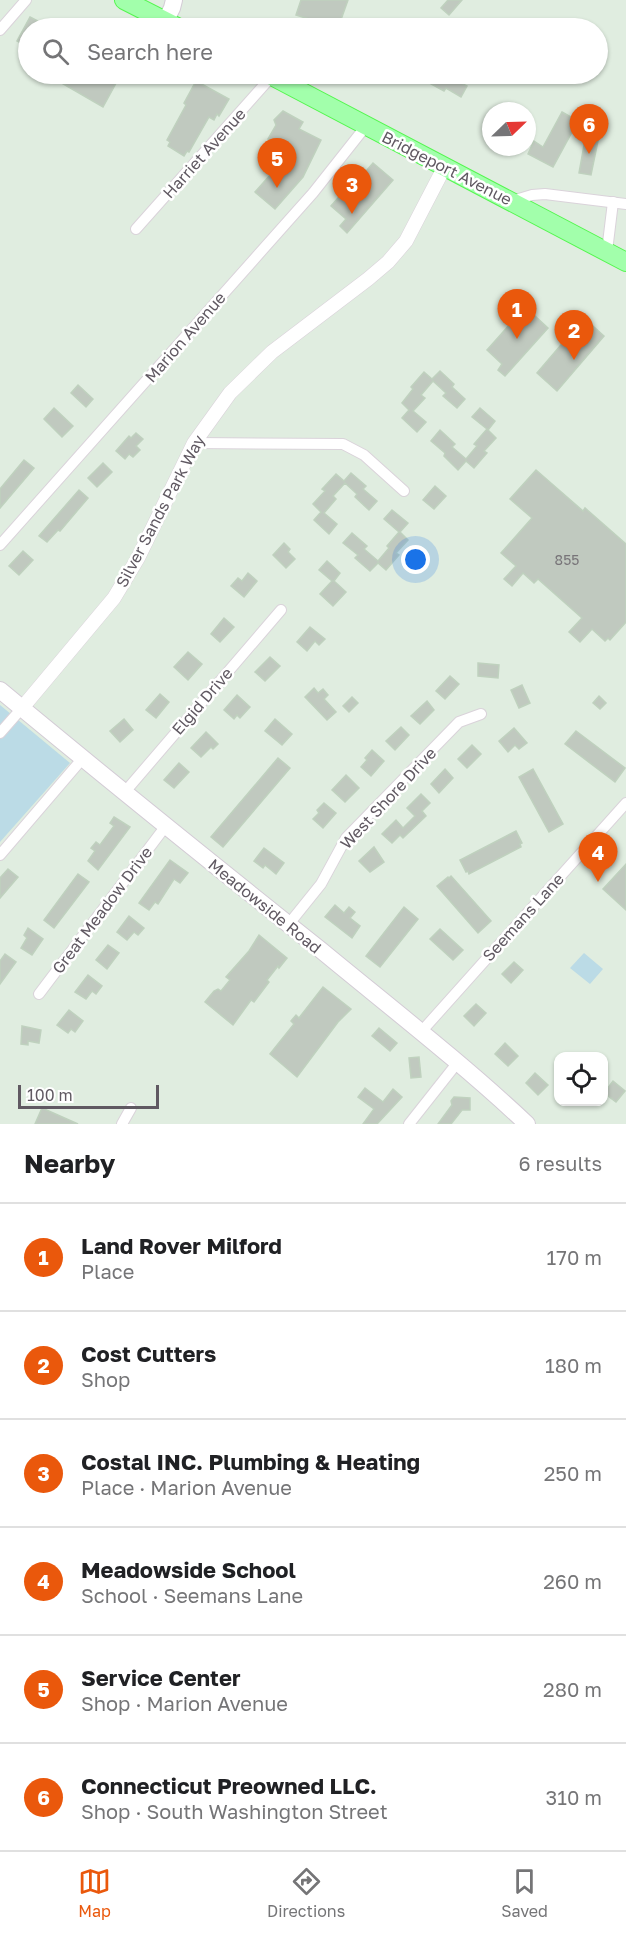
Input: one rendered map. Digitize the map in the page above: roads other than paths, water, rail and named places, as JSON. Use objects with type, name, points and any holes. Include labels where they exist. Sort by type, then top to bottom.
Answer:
[{"type":"main road","points":[[124,0],[159,18]]},
{"type":"main road","points":[[172,18],[174,0]]},
{"type":"main road","name":"Bridgeport Avenue","points":[[287,84],[626,262]]},
{"type":"main road","name":"Meadowside Road","points":[[0,690],[165,827],[458,1062],[527,1124]]},
{"type":"street","points":[[0,30],[26,0]]},
{"type":"street","name":"Harriet Avenue","points":[[136,229],[262,84]]},
{"type":"street","name":"Marion Avenue","points":[[0,545],[313,193],[366,126]]},
{"type":"street","name":"Silver Sands Park Way","points":[[0,733],[114,598],[138,558],[194,443],[230,393],[253,368],[388,262],[406,240],[445,166]]},
{"type":"street","points":[[512,201],[545,194],[626,204]]},
{"type":"street","points":[[607,251],[613,202]]},
{"type":"street","points":[[194,443],[343,444],[364,455],[404,491]]},
{"type":"street","name":"Elgid Drive","points":[[124,793],[281,610]]},
{"type":"street","name":"West Shore Drive","points":[[288,925],[321,884],[346,838],[459,722],[481,714]]},
{"type":"street","points":[[0,855],[83,758]]},
{"type":"street","name":"Seemans Lane","points":[[421,1032],[626,803]]},
{"type":"street","name":"Great Meadow Drive","points":[[39,994],[165,827]]},
{"type":"street","points":[[409,1124],[458,1062]]},
{"type":"street","points":[[122,1124],[131,1108]]},
{"type":"place","name":"Connecticut Preowned LLC.","points":[[589,154]]},
{"type":"place","name":"Service Center","points":[[277,188]]},
{"type":"place","name":"Costal INC. Plumbing & Heating","points":[[352,214]]},
{"type":"place","name":"Land Rover Milford","points":[[517,339]]},
{"type":"place","name":"Cost Cutters","points":[[574,360]]},
{"type":"place","name":"Meadowside School","points":[[598,882]]}]
